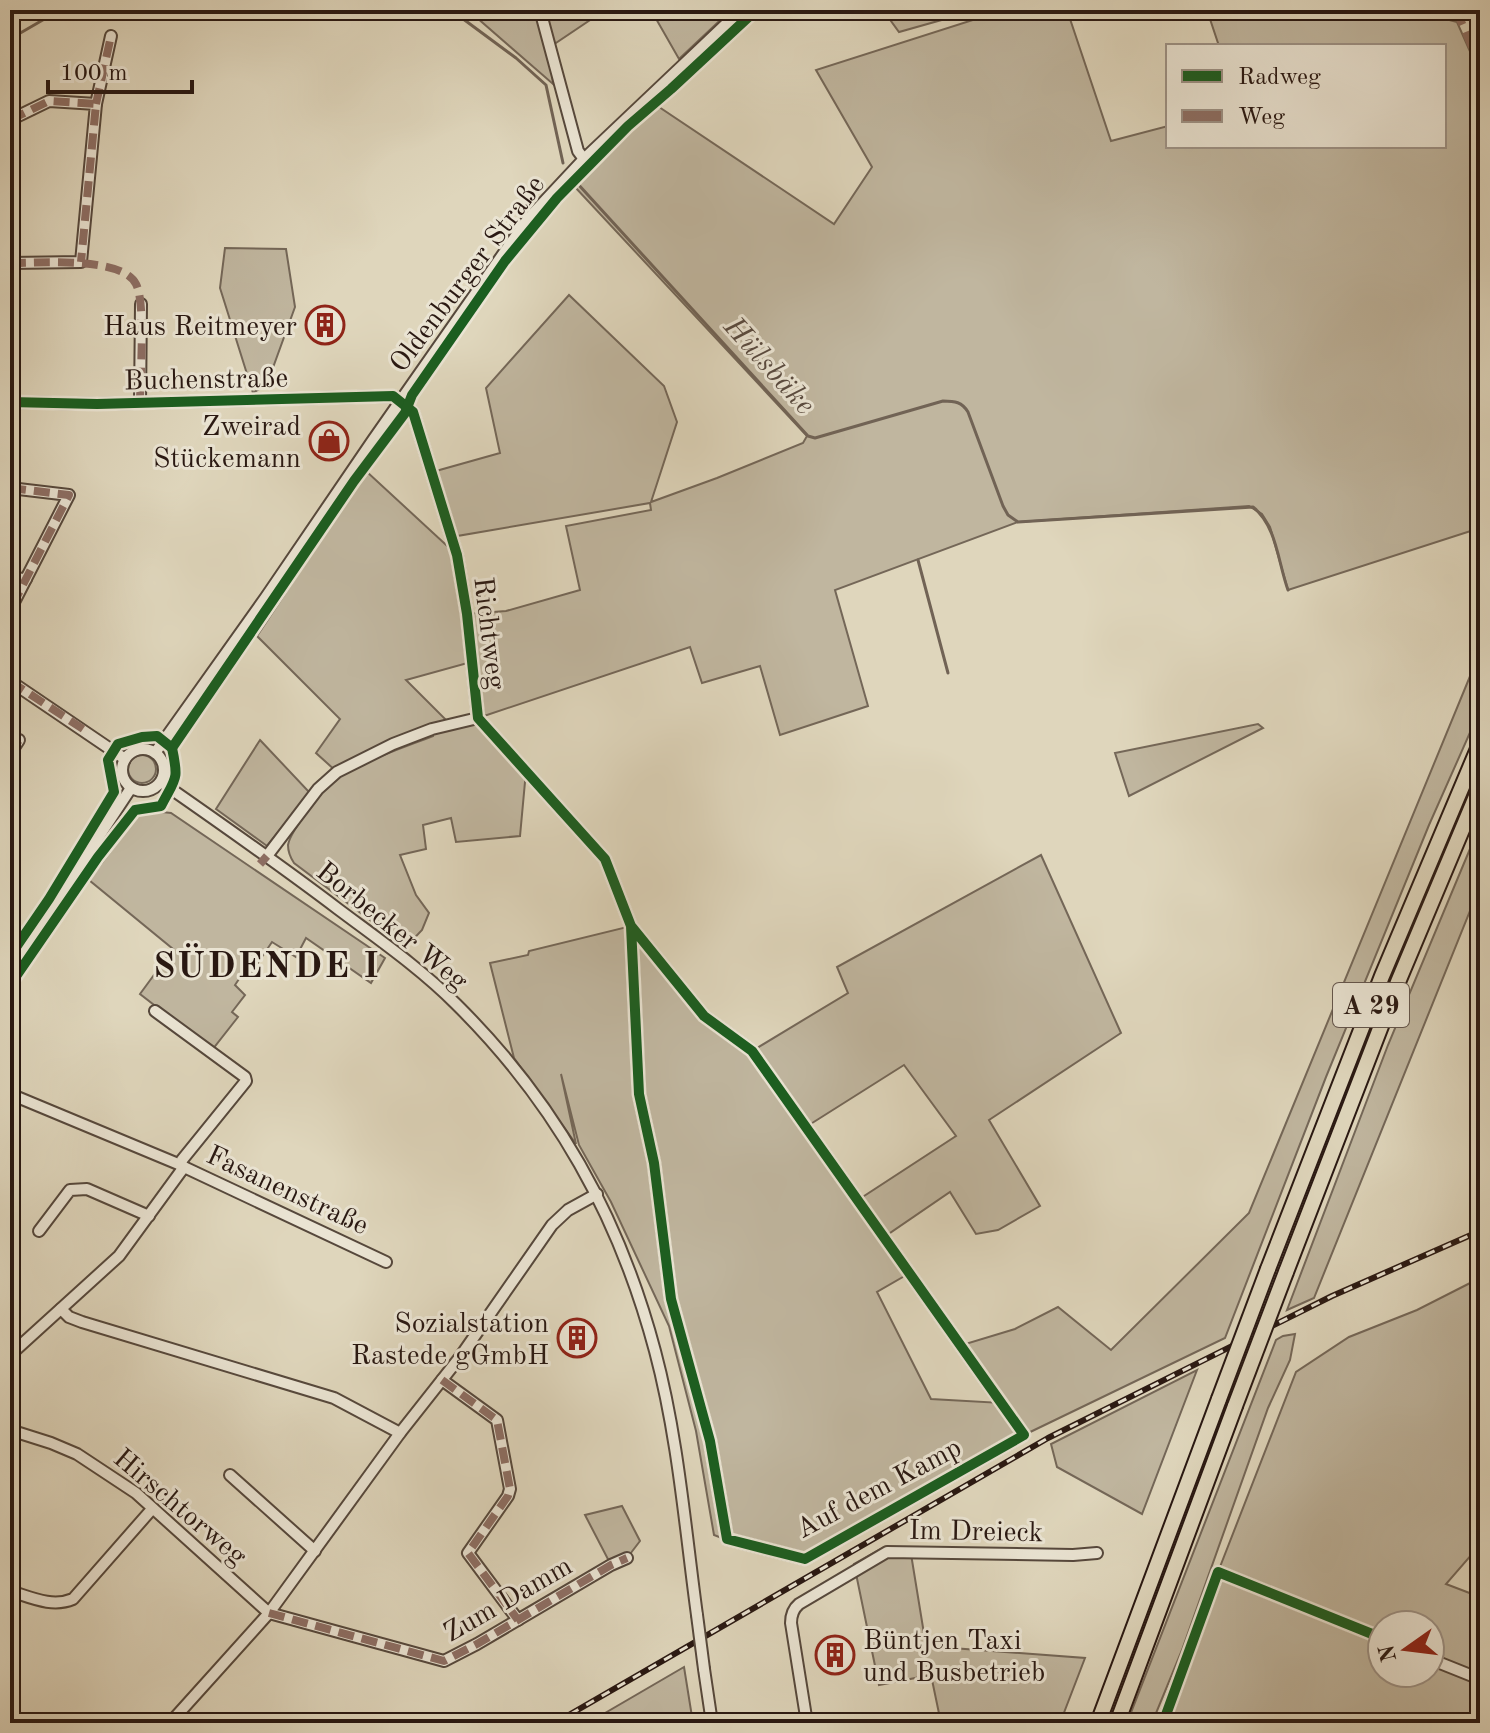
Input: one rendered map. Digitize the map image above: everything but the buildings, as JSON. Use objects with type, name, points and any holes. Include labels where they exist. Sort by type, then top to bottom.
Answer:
[{"type":"highway","name":"A 29","points":[[1098,1723],[1268,1269],[1382,976],[1480,744]]},
{"type":"highway","name":"A 29","points":[[1117,1723],[1286,1272],[1387,1012],[1480,787]]},
{"type":"street","points":[[540,10],[578,151],[584,159]]},
{"type":"street","name":"Oldenburger Straße","points":[[155,753],[527,220],[584,159],[741,10]]},
{"type":"street","points":[[10,263],[81,262],[96,104],[111,36]]},
{"type":"street","points":[[10,120],[49,101],[96,104]]},
{"type":"street","name":"Buchenstraße","points":[[140,403],[141,304]]},
{"type":"street","name":"Buchenstraße","points":[[10,402],[140,403],[371,396],[393,396],[401,401]]},
{"type":"street","name":"Richtweg","points":[[401,401],[413,412],[457,555],[478,718],[605,859],[631,926]]},
{"type":"street","points":[[10,488],[69,495],[10,610]]},
{"type":"street","points":[[10,578],[26,579]]},
{"type":"street","points":[[10,681],[125,759]]},
{"type":"street","points":[[267,856],[318,789],[337,772],[432,729],[478,718]]},
{"type":"street","points":[[10,754],[19,740]]},
{"type":"street","points":[[138,749],[155,753],[164,768],[161,782],[143,792],[131,788],[122,776],[125,759],[138,749]]},
{"type":"street","name":"Borbecker Weg","points":[[161,782],[267,856],[406,960],[454,1002],[509,1062],[566,1140],[597,1194],[616,1236],[656,1354],[673,1440],[712,1723]]},
{"type":"street","points":[[10,971],[131,788]]},
{"type":"street","name":"Auf dem Kamp","points":[[631,926],[704,1016],[752,1051],[1024,1435],[805,1559],[727,1539],[710,1441],[671,1299],[654,1163],[639,1094],[631,926]]},
{"type":"street","points":[[10,1094],[182,1166],[246,1081],[211,1050],[155,1011]]},
{"type":"street","name":"Fasanenstraße","points":[[10,1355],[119,1256],[182,1166],[386,1262]]},
{"type":"street","points":[[39,1231],[70,1190],[87,1189],[149,1216]]},
{"type":"street","points":[[170,1723],[269,1613],[501,1300],[552,1225],[568,1210],[597,1194]]},
{"type":"street","points":[[61,1309],[69,1317],[82,1322],[334,1398],[400,1433]]},
{"type":"street","points":[[442,1380],[497,1420],[510,1489],[468,1553],[518,1620]]},
{"type":"street","name":"Hirschtorweg","points":[[10,1430],[77,1454],[136,1493],[269,1613]]},
{"type":"street","points":[[230,1475],[315,1551]]},
{"type":"street","points":[[10,1591],[52,1603],[73,1599],[152,1509]]},
{"type":"street","name":"Im Dreieck","points":[[807,1723],[791,1616],[799,1604],[852,1572],[887,1552],[1097,1553]]},
{"type":"street","name":"Zum Damm","points":[[269,1613],[444,1661],[627,1558]]},
{"type":"street","points":[[1163,1723],[1218,1572],[1366,1632]]},
{"type":"street","points":[[1446,1665],[1480,1679]]},
{"type":"shaded area","points":[[468,10],[605,10],[550,47],[553,84]]},
{"type":"shaded area","points":[[651,10],[731,10],[679,59]]},
{"type":"shaded area","points":[[883,10],[977,10],[899,32]]},
{"type":"shaded area","points":[[1004,10],[1067,10],[1111,141],[1166,127],[1166,148],[1446,148],[1446,44],[1218,44],[1207,10],[1411,10],[1457,22],[1480,74],[1480,528],[1288,590],[1270,527],[1262,514],[1249,506],[1018,522],[835,590],[868,706],[780,735],[760,666],[702,683],[690,647],[478,718],[526,771],[520,836],[456,842],[451,818],[423,825],[426,849],[400,855],[416,895],[429,913],[422,930],[406,947],[294,863],[288,845],[310,808],[340,775],[433,736],[432,730],[337,772],[316,753],[340,719],[257,636],[366,471],[457,555],[467,614],[506,611],[580,590],[566,526],[651,510],[650,503],[457,536],[436,471],[500,453],[486,388],[569,295],[664,386],[677,422],[651,502],[803,443],[807,436],[574,186],[656,105],[834,224],[872,167],[816,70]],"holes":[[[471,662],[477,718],[451,725],[406,680]]]},
{"type":"shaded area","points":[[225,248],[286,249],[295,307],[267,384],[253,393],[220,288]]},
{"type":"shaded area","points":[[1480,652],[1480,710],[1429,825],[1326,1077],[1225,1338],[1024,1435],[811,1562],[714,1535],[696,1431],[669,1326],[611,1202],[579,1145],[561,1074],[576,1144],[514,1058],[490,963],[631,926],[704,1016],[752,1051],[848,993],[837,967],[1041,855],[1121,1033],[989,1120],[1040,1206],[998,1230],[976,1234],[950,1192],[884,1237],[858,1200],[956,1136],[904,1065],[809,1125],[761,1064],[803,1129],[908,1274],[877,1292],[931,1399],[1001,1403],[962,1345],[1015,1329],[1058,1307],[1111,1350],[1249,1213]]},
{"type":"shaded area","points":[[1258,724],[1263,728],[1129,796],[1115,753]]},
{"type":"shaded area","points":[[260,740],[310,793],[267,846],[216,809]]},
{"type":"shaded area","points":[[142,755],[152,759],[156,769],[152,779],[142,783],[132,779],[128,769],[132,759]]},
{"type":"shaded area","points":[[171,813],[385,958],[371,983],[306,938],[296,957],[272,942],[251,973],[245,970],[235,985],[245,995],[232,1012],[238,1017],[212,1050],[140,994],[173,949],[89,880],[138,815]]},
{"type":"shaded area","points":[[1480,825],[1480,886],[1314,1298],[1287,1310],[1388,1045]]},
{"type":"shaded area","points":[[1480,1278],[1480,1545],[1446,1584],[1480,1597],[1480,1723],[1163,1723],[1296,1372],[1349,1337],[1417,1310]]},
{"type":"shaded area","points":[[1295,1334],[1290,1360],[1268,1408],[1182,1650],[1152,1723],[1127,1723],[1276,1340]]},
{"type":"shaded area","points":[[1197,1370],[1142,1514],[1057,1467],[1051,1444]]},
{"type":"shaded area","points":[[622,1506],[640,1541],[627,1558],[611,1565],[585,1515]]},
{"type":"shaded area","points":[[884,1547],[887,1552],[911,1554],[926,1646],[1085,1658],[1060,1723],[941,1723],[931,1675],[879,1685],[854,1564]]},
{"type":"shaded area","points":[[684,1667],[693,1723],[588,1723]]},
{"type":"waterway","name":"Hülsbäke","points":[[10,39],[60,10]]},
{"type":"waterway","name":"Hülsbäke","points":[[451,10],[516,58],[546,85],[563,163]]},
{"type":"waterway","name":"Hülsbäke","points":[[577,183],[808,436],[815,438],[943,401],[958,403],[968,412],[1003,506],[1008,515],[1018,522],[1253,507],[1272,534],[1288,590]]},
{"type":"waterway","points":[[918,560],[948,673]]},
{"type":"railway","points":[[555,1723],[1048,1438],[1332,1296],[1480,1231]]},
{"type":"marked path","points":[[1456,10],[1480,65]]},
{"type":"marked path","points":[[96,104],[111,36]]},
{"type":"marked path","points":[[10,120],[49,101],[96,104],[81,262]]},
{"type":"marked path","points":[[10,263],[78,263],[114,269],[128,275],[136,284],[141,307],[140,403]]},
{"type":"marked path","points":[[10,488],[69,495],[10,610]]},
{"type":"marked path","points":[[10,681],[83,729]]},
{"type":"marked path","points":[[10,754],[19,740]]},
{"type":"marked path","points":[[260,864],[267,856]]},
{"type":"marked path","points":[[442,1380],[497,1420],[510,1489],[468,1553],[518,1620]]},
{"type":"marked path","points":[[269,1613],[444,1661],[627,1558]]},
{"type":"cycle path","points":[[172,748],[354,481],[405,413],[412,395],[505,261],[557,198],[628,126],[756,10]]},
{"type":"cycle path","points":[[10,402],[97,404],[393,396],[413,412],[457,555],[478,718],[605,859],[631,926],[704,1016],[752,1051],[1024,1435],[805,1559],[727,1539],[710,1441],[671,1299],[654,1163],[639,1094],[631,926]]},
{"type":"cycle path","points":[[10,956],[49,899],[114,792],[108,760],[118,744],[157,736],[172,748],[176,773],[161,806],[135,810],[98,857],[10,985]]},
{"type":"cycle path","points":[[1163,1723],[1218,1572],[1366,1632]]},
{"type":"place","name":"Haus Reitmeyer","points":[[325,325]]},
{"type":"place","name":"Zweirad Stückemann","points":[[329,441]]},
{"type":"place","name":"Sozialstation Rastede gGmbH","points":[[577,1338]]},
{"type":"place","name":"Büntjen Taxi und Busbetrieb","points":[[835,1655]]},
{"type":"district","name":"SÜDENDE I","points":[[267,964]]}]
